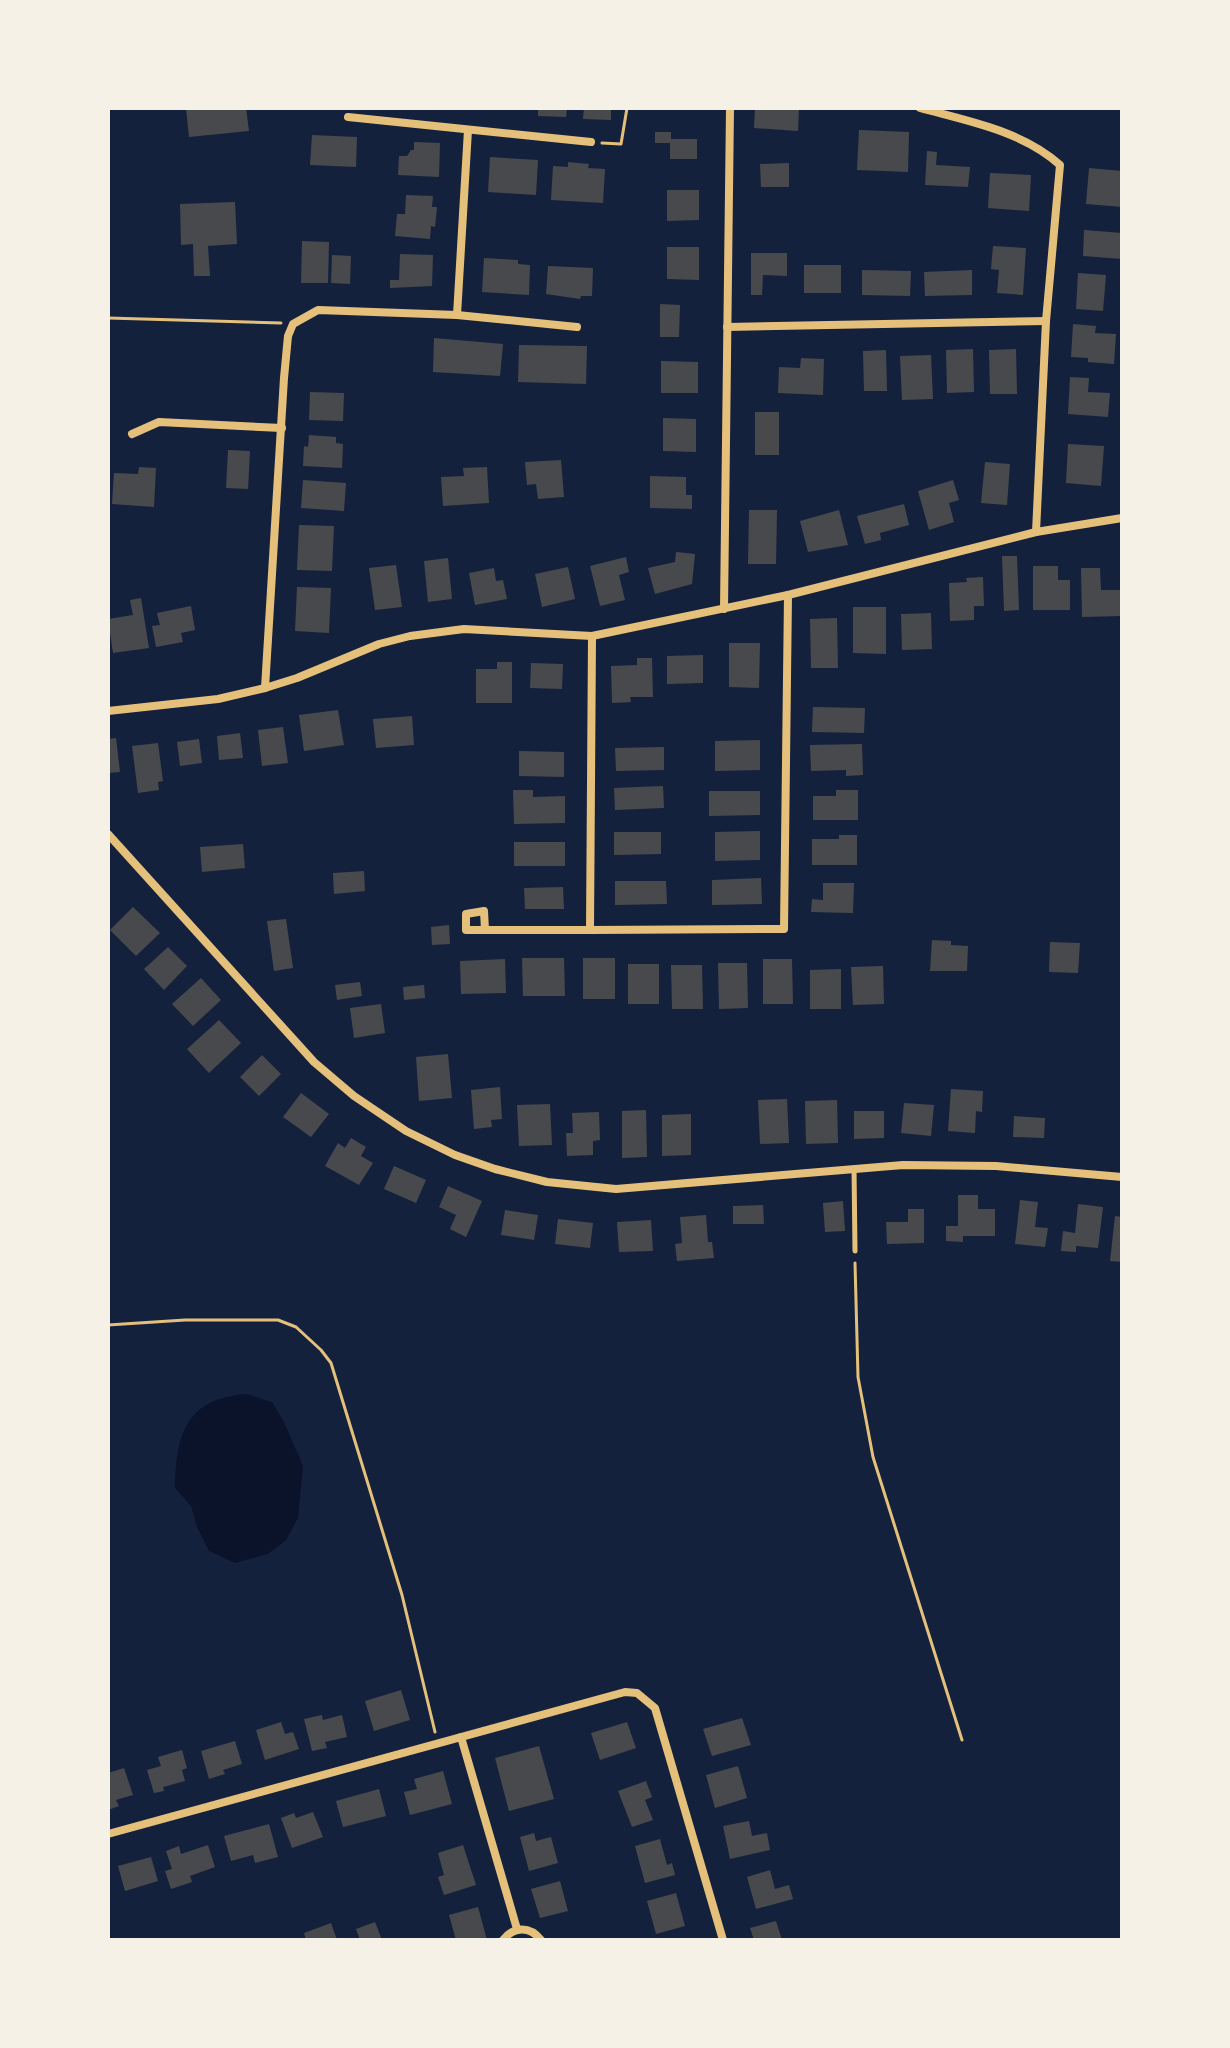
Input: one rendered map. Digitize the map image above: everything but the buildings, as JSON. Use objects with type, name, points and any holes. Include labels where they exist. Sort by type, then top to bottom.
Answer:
[{"type":"street","points":[[724,609],[730,108]]},
{"type":"street","points":[[920,108],[990,128],[1043,149],[1060,165],[1046,321],[1036,532]]},
{"type":"street","points":[[348,117],[591,142]]},
{"type":"street","points":[[457,315],[468,130]]},
{"type":"street","points":[[265,688],[288,336],[293,324],[318,310],[457,315],[577,327]]},
{"type":"street","points":[[727,327],[1046,321]]},
{"type":"street","points":[[132,434],[159,422],[282,428]]},
{"type":"street","points":[[108,711],[218,699],[265,688],[379,644],[410,636],[464,629],[592,636],[788,595],[1036,532],[1122,518]]},
{"type":"street","points":[[485,930],[485,921],[484,911],[466,914],[466,930],[482,930],[497,930],[512,930],[543,930],[559,930],[590,930],[784,929],[788,595]]},
{"type":"street","points":[[590,930],[592,636]]},
{"type":"street","points":[[108,834],[314,1062],[354,1096],[406,1131],[455,1155],[495,1169],[583,1188],[616,1189],[854,1168],[996,1166],[1122,1177]]},
{"type":"street","points":[[108,1834],[625,1692],[637,1693],[647,1698],[655,1708],[723,1940]]},
{"type":"street","points":[[461,1737],[517,1929]]},
{"type":"street","points":[[503,1940],[517,1929],[532,1931],[541,1940]]},
{"type":"lane","points":[[854,1168],[855,1251]]},
{"type":"path","points":[[591,142],[621,144],[627,108]]},
{"type":"path","points":[[108,318],[293,324]]},
{"type":"path","points":[[855,1251],[858,1377],[873,1457],[962,1740]]},
{"type":"path","points":[[108,1325],[185,1320],[278,1320],[296,1327],[321,1350],[331,1363],[402,1595],[437,1743]]},
{"type":"water","points":[[247,1394],[272,1402],[303,1466],[298,1518],[286,1540],[268,1554],[235,1563],[209,1551],[191,1506],[175,1488],[176,1469],[182,1436],[188,1422],[198,1411],[226,1397]]}]
